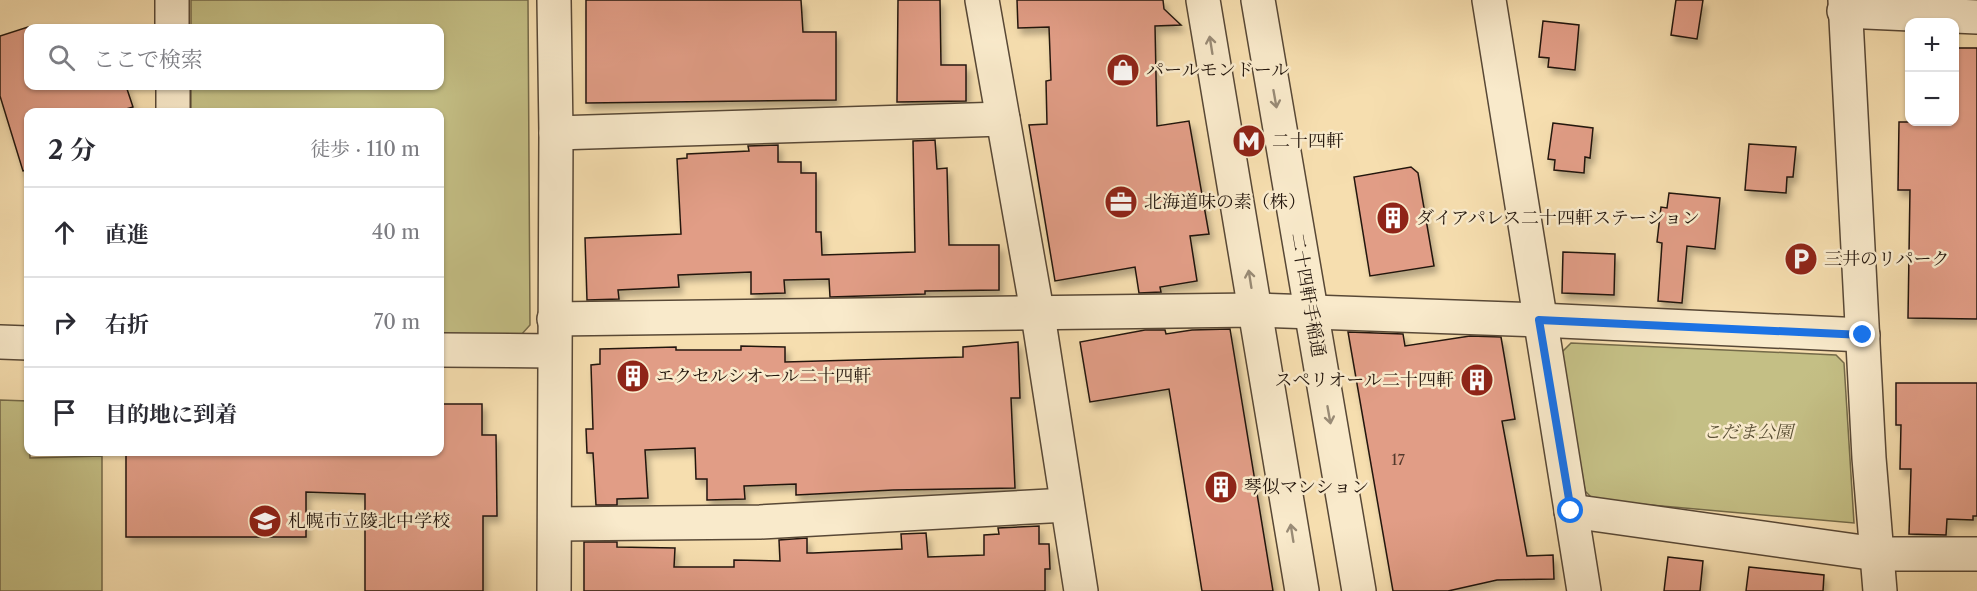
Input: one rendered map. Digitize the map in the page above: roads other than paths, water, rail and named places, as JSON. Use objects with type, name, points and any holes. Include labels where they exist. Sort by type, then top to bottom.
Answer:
[{"type":"street","points":[[172,0],[172,24]]},
{"type":"street","points":[[554,0],[556,133],[554,591]]},
{"type":"street","points":[[982,0],[1037,311],[1081,591]]},
{"type":"street","points":[[1203,0],[1302,591]]},
{"type":"street","name":"二十四軒手稲通","points":[[1258,0],[1359,591]]},
{"type":"street","points":[[1489,0],[1584,591]]},
{"type":"street","points":[[1880,591],[1869,458],[1844,6],[1977,17]]},
{"type":"street","points":[[173,90],[173,108]]},
{"type":"street","points":[[556,133],[1003,119]]},
{"type":"street","points":[[554,319],[1255,310],[1863,335]]},
{"type":"street","points":[[0,342],[24,343]]},
{"type":"street","points":[[444,350],[554,351]]},
{"type":"street","points":[[555,524],[760,522],[1067,505]]},
{"type":"street","points":[[1571,511],[1877,554],[1977,554]]},
{"type":"place","name":"パールモンドール","points":[[1123,70]]},
{"type":"place","name":"二十四軒","points":[[1249,141]]},
{"type":"place","name":"北海道味の素（株）","points":[[1121,202]]},
{"type":"place","name":"ダイアパレス二十四軒ステーション","points":[[1393,218]]},
{"type":"place","name":"三井のリパーク","points":[[1801,259]]},
{"type":"place","name":"エクセルシオール二十四軒","points":[[633,376]]},
{"type":"place","name":"スペリオール二十四軒","points":[[1477,380]]},
{"type":"place","name":"琴似マンション","points":[[1221,487]]},
{"type":"place","name":"札幌市立陵北中学校","points":[[265,521]]},
{"type":"park label","name":"こだま公園","points":[[1748,432]]}]
